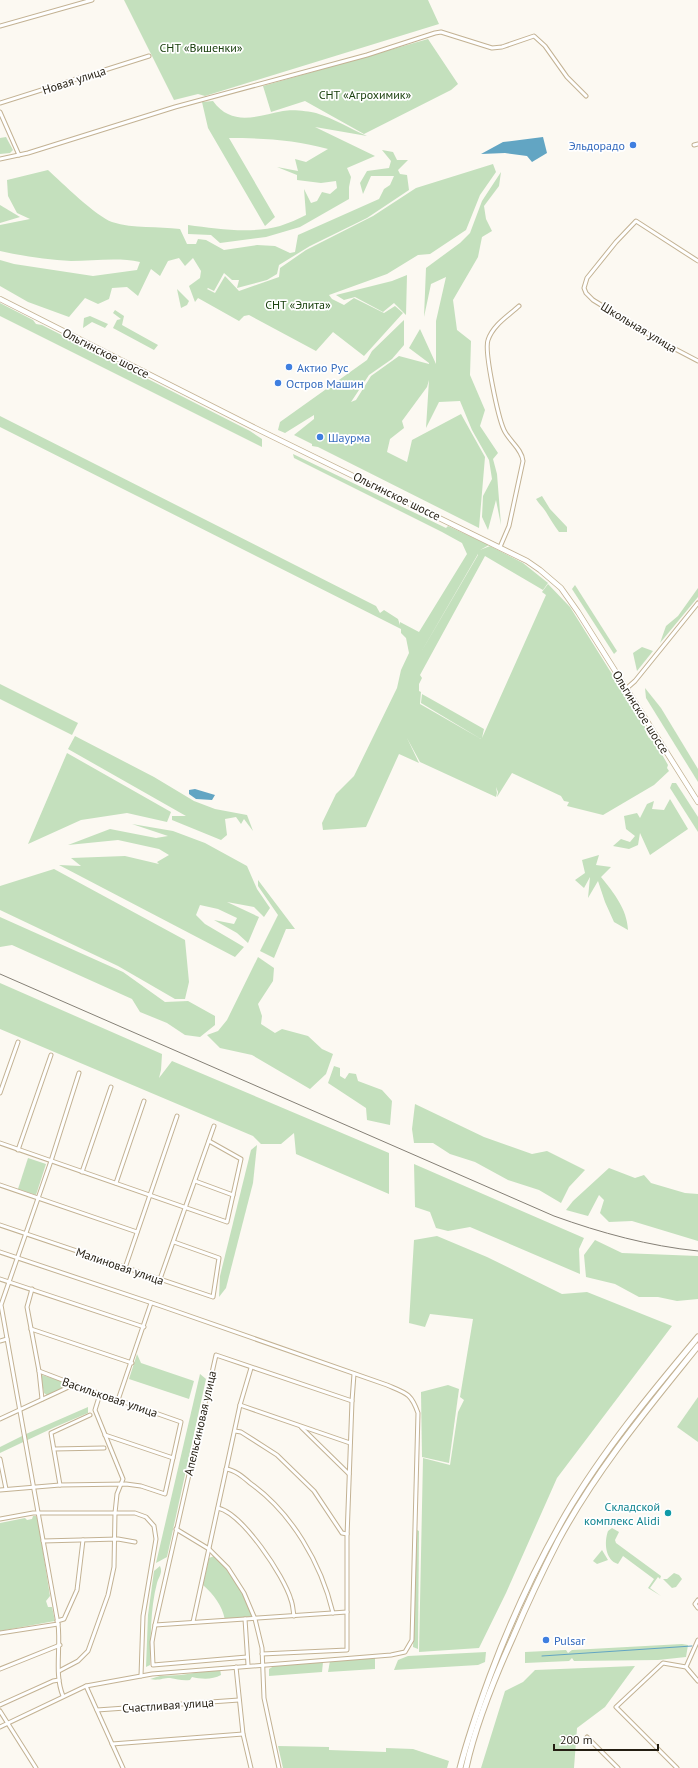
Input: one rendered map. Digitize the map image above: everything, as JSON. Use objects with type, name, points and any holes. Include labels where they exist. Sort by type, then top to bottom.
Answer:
[{"type":"main road","name":"Ольгинское шоссе","points":[[0,299],[251,426],[500,547],[540,570],[561,588],[578,612],[698,802]]},
{"type":"main road","points":[[460,1768],[477,1712],[502,1644],[534,1574],[564,1518],[586,1483],[643,1403],[698,1337]]},
{"type":"main road","points":[[466,1768],[492,1686],[523,1614],[559,1540],[600,1474],[644,1413],[698,1346]]},
{"type":"main road","points":[[517,1611],[523,1614]]},
{"type":"street","points":[[0,26],[92,0]]},
{"type":"street","points":[[0,159],[19,155],[175,107],[360,57],[441,32],[492,48],[502,47],[534,36],[544,46],[567,77],[586,96]]},
{"type":"street","name":"Новая улица","points":[[0,103],[149,56]]},
{"type":"street","points":[[0,112],[19,155]]},
{"type":"street","points":[[694,145],[698,144]]},
{"type":"street","name":"Школьная улица","points":[[698,260],[639,221],[633,223],[616,242],[587,278],[584,288],[586,293],[593,300],[658,340],[698,361]]},
{"type":"street","points":[[500,547],[509,526],[523,461],[520,452],[504,430],[497,404],[487,344],[489,337],[497,326],[519,306]]},
{"type":"street","points":[[627,688],[635,682],[698,603]]},
{"type":"street","points":[[0,1093],[18,1042]]},
{"type":"street","points":[[18,1150],[52,1055]]},
{"type":"street","points":[[63,1696],[59,1685],[60,1645],[57,1623],[1,1305],[39,1197],[79,1073]]},
{"type":"street","points":[[82,1172],[111,1087]]},
{"type":"street","points":[[116,1183],[144,1101]]},
{"type":"street","points":[[125,1268],[177,1116]]},
{"type":"street","points":[[160,1279],[214,1126]]},
{"type":"street","points":[[0,1143],[227,1222],[241,1159],[209,1141]]},
{"type":"street","points":[[195,1181],[232,1195]]},
{"type":"street","points":[[0,1185],[39,1197],[137,1232]]},
{"type":"street","name":"Малиновая улица","points":[[0,1225],[213,1297],[219,1258],[174,1242]]},
{"type":"street","points":[[0,1252],[151,1302],[405,1392],[414,1400],[418,1414],[412,1640],[405,1652],[262,1666],[248,1665],[141,1676],[86,1686],[0,1727]]},
{"type":"street","points":[[0,1279],[144,1327]]},
{"type":"street","points":[[32,1290],[27,1307],[39,1371],[42,1399]]},
{"type":"street","points":[[118,1400],[132,1363],[151,1302]]},
{"type":"street","points":[[31,1329],[132,1363]]},
{"type":"street","points":[[0,1340],[7,1339]]},
{"type":"street","name":"Апельсиновая улица","points":[[247,1657],[153,1665],[152,1642],[155,1625],[216,1355],[352,1401]]},
{"type":"street","points":[[193,1622],[240,1405],[251,1368]]},
{"type":"street","name":"Васильковая улица","points":[[39,1371],[181,1422],[173,1458]]},
{"type":"street","points":[[262,1654],[346,1650],[347,1534],[354,1374]]},
{"type":"street","points":[[0,1418],[73,1384]]},
{"type":"street","points":[[59,1671],[78,1662],[84,1657],[91,1644],[109,1588],[114,1567],[115,1512],[118,1494],[123,1479],[95,1410],[100,1394]]},
{"type":"street","points":[[240,1405],[350,1443]]},
{"type":"street","points":[[60,1485],[51,1432],[90,1415]]},
{"type":"street","points":[[299,1426],[349,1474]]},
{"type":"street","points":[[235,1430],[241,1432],[277,1455],[314,1491],[342,1533],[347,1534]]},
{"type":"street","points":[[0,1490],[60,1485],[121,1484],[141,1486],[165,1494],[173,1458],[105,1435]]},
{"type":"street","points":[[54,1450],[104,1448]]},
{"type":"street","points":[[0,1459],[6,1489]]},
{"type":"street","points":[[226,1469],[238,1474],[257,1488],[284,1514],[305,1543],[330,1600],[333,1612]]},
{"type":"street","points":[[218,1508],[225,1510],[241,1524],[262,1548],[278,1572],[291,1600],[294,1616]]},
{"type":"street","points":[[0,1518],[38,1513],[115,1512],[135,1512],[146,1517],[154,1526],[156,1539],[143,1616],[141,1676]]},
{"type":"street","points":[[176,1528],[209,1549],[232,1574],[244,1593],[255,1619],[262,1654],[267,1717],[279,1768]]},
{"type":"street","points":[[43,1541],[114,1539],[135,1542]]},
{"type":"street","points":[[0,1633],[57,1623],[64,1619],[77,1590],[83,1540]]},
{"type":"street","points":[[698,1600],[695,1604],[698,1608]]},
{"type":"street","points":[[155,1625],[347,1612]]},
{"type":"street","points":[[245,1619],[248,1665]]},
{"type":"street","points":[[686,1667],[698,1640]]},
{"type":"street","points":[[0,1669],[60,1645]]},
{"type":"street","points":[[678,1768],[616,1707],[663,1663],[686,1667],[698,1681]]},
{"type":"street","points":[[236,1667],[243,1734],[251,1768]]},
{"type":"street","points":[[0,1704],[53,1681],[59,1680]]},
{"type":"street","points":[[86,1686],[123,1768]]},
{"type":"street","name":"Счастливая улица","points":[[97,1710],[239,1700]]},
{"type":"street","points":[[0,1711],[36,1768]]},
{"type":"street","points":[[112,1744],[243,1734]]},
{"type":"street","points":[[587,1737],[618,1768]]},
{"type":"green space","name":"СНТ «Вишенки»","points":[[124,0],[428,0],[439,24],[205,96],[198,94],[174,100]]},
{"type":"green space","name":"СНТ «Агрохимик»","points":[[428,39],[458,84],[451,90],[364,134],[305,101],[271,112],[263,86]]},
{"type":"green space","points":[[213,101],[220,109],[237,117],[254,117],[291,110],[300,110],[322,115],[367,136],[315,127],[375,156],[347,168],[351,177],[349,199],[300,227],[266,237],[220,243],[211,235],[188,234],[188,225],[246,230],[258,230],[280,226],[306,215],[304,189],[311,203],[317,201],[322,192],[330,194],[337,188],[336,181],[321,183],[297,180],[297,175],[277,167],[298,171],[295,159],[306,162],[328,149],[304,143],[279,140],[229,138],[275,217],[265,226],[208,128],[202,102]]},
{"type":"green space","points":[[6,137],[13,150],[10,153],[0,154],[0,138]]},
{"type":"green space","name":"СНТ «Элита»","points":[[382,150],[393,152],[397,160],[408,160],[398,170],[400,174],[407,175],[409,190],[367,218],[310,246],[279,265],[277,274],[267,280],[237,288],[239,280],[232,280],[224,273],[214,291],[208,288],[207,289],[215,293],[225,276],[239,291],[279,277],[280,268],[306,250],[373,216],[416,188],[493,164],[496,172],[480,195],[466,230],[430,254],[418,255],[387,274],[329,295],[332,299],[344,305],[354,298],[384,313],[395,306],[403,313],[364,356],[333,332],[316,351],[249,315],[244,316],[239,321],[198,298],[195,302],[189,286],[200,278],[201,271],[193,258],[185,266],[179,258],[168,261],[160,276],[151,269],[138,296],[127,287],[112,288],[109,299],[98,304],[85,298],[69,317],[28,302],[0,286],[0,260],[14,264],[93,276],[137,270],[140,262],[114,259],[71,261],[36,258],[0,251],[0,225],[30,219],[17,213],[8,196],[7,180],[48,170],[89,207],[105,219],[112,222],[129,226],[180,229],[187,244],[196,244],[198,239],[206,240],[224,250],[257,245],[275,246],[290,253],[295,252],[298,235],[379,199],[384,189],[390,185],[394,176],[371,176],[363,194],[360,183],[367,171],[389,168],[391,161]]},
{"type":"green space","points":[[501,172],[499,186],[484,206],[486,219],[492,231],[482,237],[478,257],[453,300],[457,330],[471,341],[470,375],[485,410],[480,426],[498,453],[493,459],[497,474],[501,525],[496,500],[488,530],[482,517],[483,496],[492,479],[489,460],[472,430],[460,401],[439,402],[426,428],[429,380],[427,387],[402,421],[404,428],[390,439],[387,452],[407,462],[412,440],[461,414],[485,457],[479,528],[318,447],[312,446],[312,444],[294,435],[314,419],[314,415],[285,433],[278,430],[280,422],[367,360],[372,351],[404,320],[404,345],[392,359],[369,375],[351,402],[356,400],[371,376],[399,356],[429,364],[409,348],[420,329],[436,364],[436,321],[446,277],[431,284],[424,317],[426,268],[460,243],[470,233],[482,201]]},
{"type":"green space","points":[[0,205],[20,217],[0,223]]},
{"type":"green space","points":[[407,275],[406,315],[394,303],[383,312],[355,297],[344,300],[336,295],[392,281]]},
{"type":"green space","points":[[177,289],[189,301],[187,305],[181,308]]},
{"type":"green space","points":[[0,303],[33,320],[36,324],[42,325],[250,431],[262,439],[262,447],[0,316]]},
{"type":"green space","points":[[115,310],[124,316],[122,325],[158,345],[154,350],[113,328],[117,320],[121,319],[113,313]]},
{"type":"green space","points":[[90,316],[108,324],[105,328],[92,322],[83,328],[84,318]]},
{"type":"green space","points":[[0,416],[376,606],[380,613],[384,610],[398,619],[400,625],[400,622],[419,632],[467,554],[462,543],[294,458],[293,454],[446,528],[448,526],[489,545],[480,550],[490,546],[523,563],[548,583],[543,590],[485,556],[420,675],[422,678],[419,684],[419,691],[421,692],[420,704],[481,739],[421,703],[422,694],[484,729],[482,738],[546,595],[542,592],[548,584],[570,607],[647,730],[646,733],[649,738],[652,737],[668,765],[667,768],[669,771],[654,785],[603,815],[567,806],[569,802],[564,801],[561,796],[512,773],[497,797],[498,792],[496,787],[496,797],[420,762],[407,738],[419,763],[399,754],[366,827],[323,830],[322,823],[336,794],[354,776],[397,688],[401,670],[409,653],[406,638],[401,633],[401,629],[0,427]],"holes":[[[478,554],[478,555],[420,654]]]},
{"type":"green space","points":[[542,496],[550,509],[567,527],[567,532],[559,532],[536,499]]},
{"type":"green space","points":[[575,585],[617,651],[614,654],[572,589]]},
{"type":"green space","points":[[698,588],[698,597],[660,643],[666,626],[678,616]]},
{"type":"green space","points":[[642,647],[653,651],[637,671],[633,653]]},
{"type":"green space","points":[[0,684],[78,723],[72,735],[0,699]]},
{"type":"green space","points":[[645,688],[661,708],[698,769],[698,782],[646,698]]},
{"type":"green space","points":[[75,736],[154,777],[194,801],[215,809],[247,815],[253,831],[244,819],[241,824],[236,817],[225,819],[227,835],[221,840],[172,820],[172,816],[186,816],[68,749]]},
{"type":"green space","points":[[67,753],[171,812],[167,822],[127,813],[81,820],[28,844]]},
{"type":"green space","points":[[672,783],[676,783],[698,817],[698,832],[670,788]]},
{"type":"green space","points":[[670,799],[688,829],[650,855],[640,833],[638,845],[629,849],[613,846],[621,839],[630,842],[635,836],[626,829],[624,816],[637,813],[640,818],[647,804],[654,801],[652,809],[664,810]]},
{"type":"green space","points":[[132,824],[173,831],[205,843],[247,866],[257,889],[270,908],[264,917],[254,907],[227,902],[259,917],[248,943],[237,933],[214,920],[234,924],[237,918],[218,909],[200,905],[196,915],[205,924],[244,947],[235,957],[59,865],[81,866],[71,858],[125,856],[159,864],[157,862],[169,855],[159,849],[118,840],[68,845],[110,829],[156,838],[168,836]]},
{"type":"green space","points":[[599,855],[596,865],[611,867],[601,877],[619,902],[625,915],[628,930],[614,922],[598,881],[588,898],[590,877],[584,888],[575,880],[585,873],[582,860]]},
{"type":"green space","points":[[54,869],[185,940],[189,982],[185,999],[175,999],[118,966],[0,910],[0,886]]},
{"type":"green space","points":[[258,880],[295,929],[286,929],[274,958],[260,951],[278,915],[258,886]]},
{"type":"green space","points":[[0,917],[123,972],[165,1002],[188,1001],[215,1016],[215,1025],[200,1037],[185,1035],[167,1023],[140,1012],[132,999],[12,945],[0,947]]},
{"type":"green space","points":[[258,957],[274,968],[273,981],[258,1004],[262,1016],[261,1024],[275,1033],[282,1029],[308,1036],[322,1049],[333,1054],[326,1074],[310,1089],[252,1055],[220,1048],[207,1035],[218,1031],[227,1020]]},
{"type":"green space","points":[[0,983],[162,1054],[159,1078],[172,1061],[389,1153],[389,1194],[296,1154],[294,1133],[281,1144],[261,1144],[253,1136],[0,1029]]},
{"type":"green space","points":[[334,1066],[340,1068],[340,1076],[345,1079],[349,1073],[356,1074],[358,1081],[382,1090],[392,1101],[390,1125],[367,1120],[366,1108],[328,1083]]},
{"type":"green space","points":[[415,1104],[484,1137],[532,1154],[547,1151],[585,1170],[569,1187],[561,1203],[539,1190],[508,1180],[475,1162],[450,1154],[433,1143],[414,1143],[412,1129]]},
{"type":"green space","points":[[257,1145],[253,1183],[226,1288],[219,1297],[220,1276],[251,1150]]},
{"type":"green space","points":[[28,1158],[46,1164],[36,1195],[18,1189]]},
{"type":"green space","points":[[414,1164],[584,1238],[579,1249],[580,1274],[470,1227],[448,1231],[436,1228],[430,1212],[415,1207]]},
{"type":"green space","points":[[609,1168],[635,1178],[644,1175],[651,1183],[685,1193],[698,1194],[698,1241],[632,1221],[609,1222],[600,1213],[604,1200],[599,1195],[588,1216],[566,1210],[573,1201]]},
{"type":"green space","points":[[437,1236],[487,1257],[562,1294],[587,1292],[672,1326],[557,1478],[506,1593],[479,1648],[419,1652],[423,1458],[450,1465],[458,1412],[464,1400],[460,1397],[473,1319],[430,1314],[425,1327],[409,1323],[414,1240]]},
{"type":"green space","points":[[595,1240],[622,1253],[698,1256],[698,1299],[677,1301],[658,1297],[639,1297],[615,1284],[586,1277],[584,1255]]},
{"type":"green space","points":[[137,1354],[141,1363],[194,1381],[189,1399],[129,1379]]},
{"type":"green space","points":[[200,1374],[206,1379],[167,1557],[156,1563]]},
{"type":"green space","points":[[42,1375],[64,1382],[66,1384],[65,1387],[48,1396],[44,1393],[41,1377]]},
{"type":"green space","points":[[448,1385],[459,1389],[449,1463],[422,1457],[421,1392]]},
{"type":"green space","points":[[698,1397],[698,1442],[677,1427]]},
{"type":"green space","points":[[88,1407],[88,1413],[0,1453],[0,1447]]},
{"type":"green space","points":[[33,1516],[36,1516],[38,1520],[50,1596],[46,1601],[48,1607],[52,1607],[55,1621],[0,1631],[0,1523],[25,1518],[27,1520],[32,1519]]},
{"type":"green space","points":[[612,1528],[619,1532],[615,1540],[616,1543],[661,1576],[660,1579],[658,1577],[650,1588],[661,1596],[648,1588],[654,1579],[623,1556],[618,1564],[610,1559],[606,1540],[608,1531]]},
{"type":"green space","points":[[417,1530],[419,1531],[418,1649],[413,1647]]},
{"type":"green space","points":[[602,1550],[608,1560],[597,1564],[593,1561]]},
{"type":"green space","points":[[214,1556],[236,1583],[252,1614],[251,1618],[225,1620],[217,1601],[203,1585],[209,1558]]},
{"type":"green space","points":[[160,1566],[161,1573],[157,1583],[152,1614],[150,1665],[146,1667],[148,1615],[154,1571]]},
{"type":"green space","points":[[674,1573],[679,1575],[682,1579],[676,1587],[672,1588],[663,1579],[667,1579]]},
{"type":"green space","points":[[682,1644],[688,1645],[686,1657],[658,1660],[574,1661],[572,1658],[569,1661],[525,1663],[525,1652],[566,1650],[568,1653],[572,1650]]},
{"type":"green space","points":[[486,1652],[485,1662],[478,1665],[394,1670],[398,1660],[408,1656]]},
{"type":"green space","points":[[375,1656],[375,1669],[328,1672],[330,1661]]},
{"type":"green space","points":[[323,1662],[322,1672],[269,1676],[269,1669],[277,1664]]},
{"type":"green space","points":[[635,1666],[605,1707],[577,1728],[574,1768],[481,1768],[505,1691],[523,1682],[535,1670]]},
{"type":"green space","points":[[220,1669],[221,1675],[218,1677],[203,1679],[192,1677],[190,1680],[170,1678],[156,1680],[150,1679],[160,1676],[181,1675]]},
{"type":"green space","points":[[278,1746],[329,1747],[329,1750],[386,1752],[386,1748],[413,1749],[449,1761],[447,1768],[283,1768]]},
{"type":"water","points":[[543,137],[547,153],[532,162],[527,156],[505,153],[481,154],[503,142]]},
{"type":"water","points":[[195,789],[215,795],[212,800],[196,799],[189,794],[189,790]]},
{"type":"waterway","points":[[542,1656],[692,1646]]},
{"type":"railway","points":[[0,974],[554,1216],[625,1238],[661,1246],[698,1251]]},
{"type":"place","name":"Эльдорадо","points":[[633,145]]},
{"type":"place","name":"Актио Рус","points":[[289,367]]},
{"type":"place","name":"Остров Машин","points":[[278,383]]},
{"type":"place","name":"Шаурма","points":[[320,437]]},
{"type":"place","name":"Складской комплекс Alidi","points":[[668,1513]]},
{"type":"place","name":"Pulsar","points":[[546,1640]]}]
